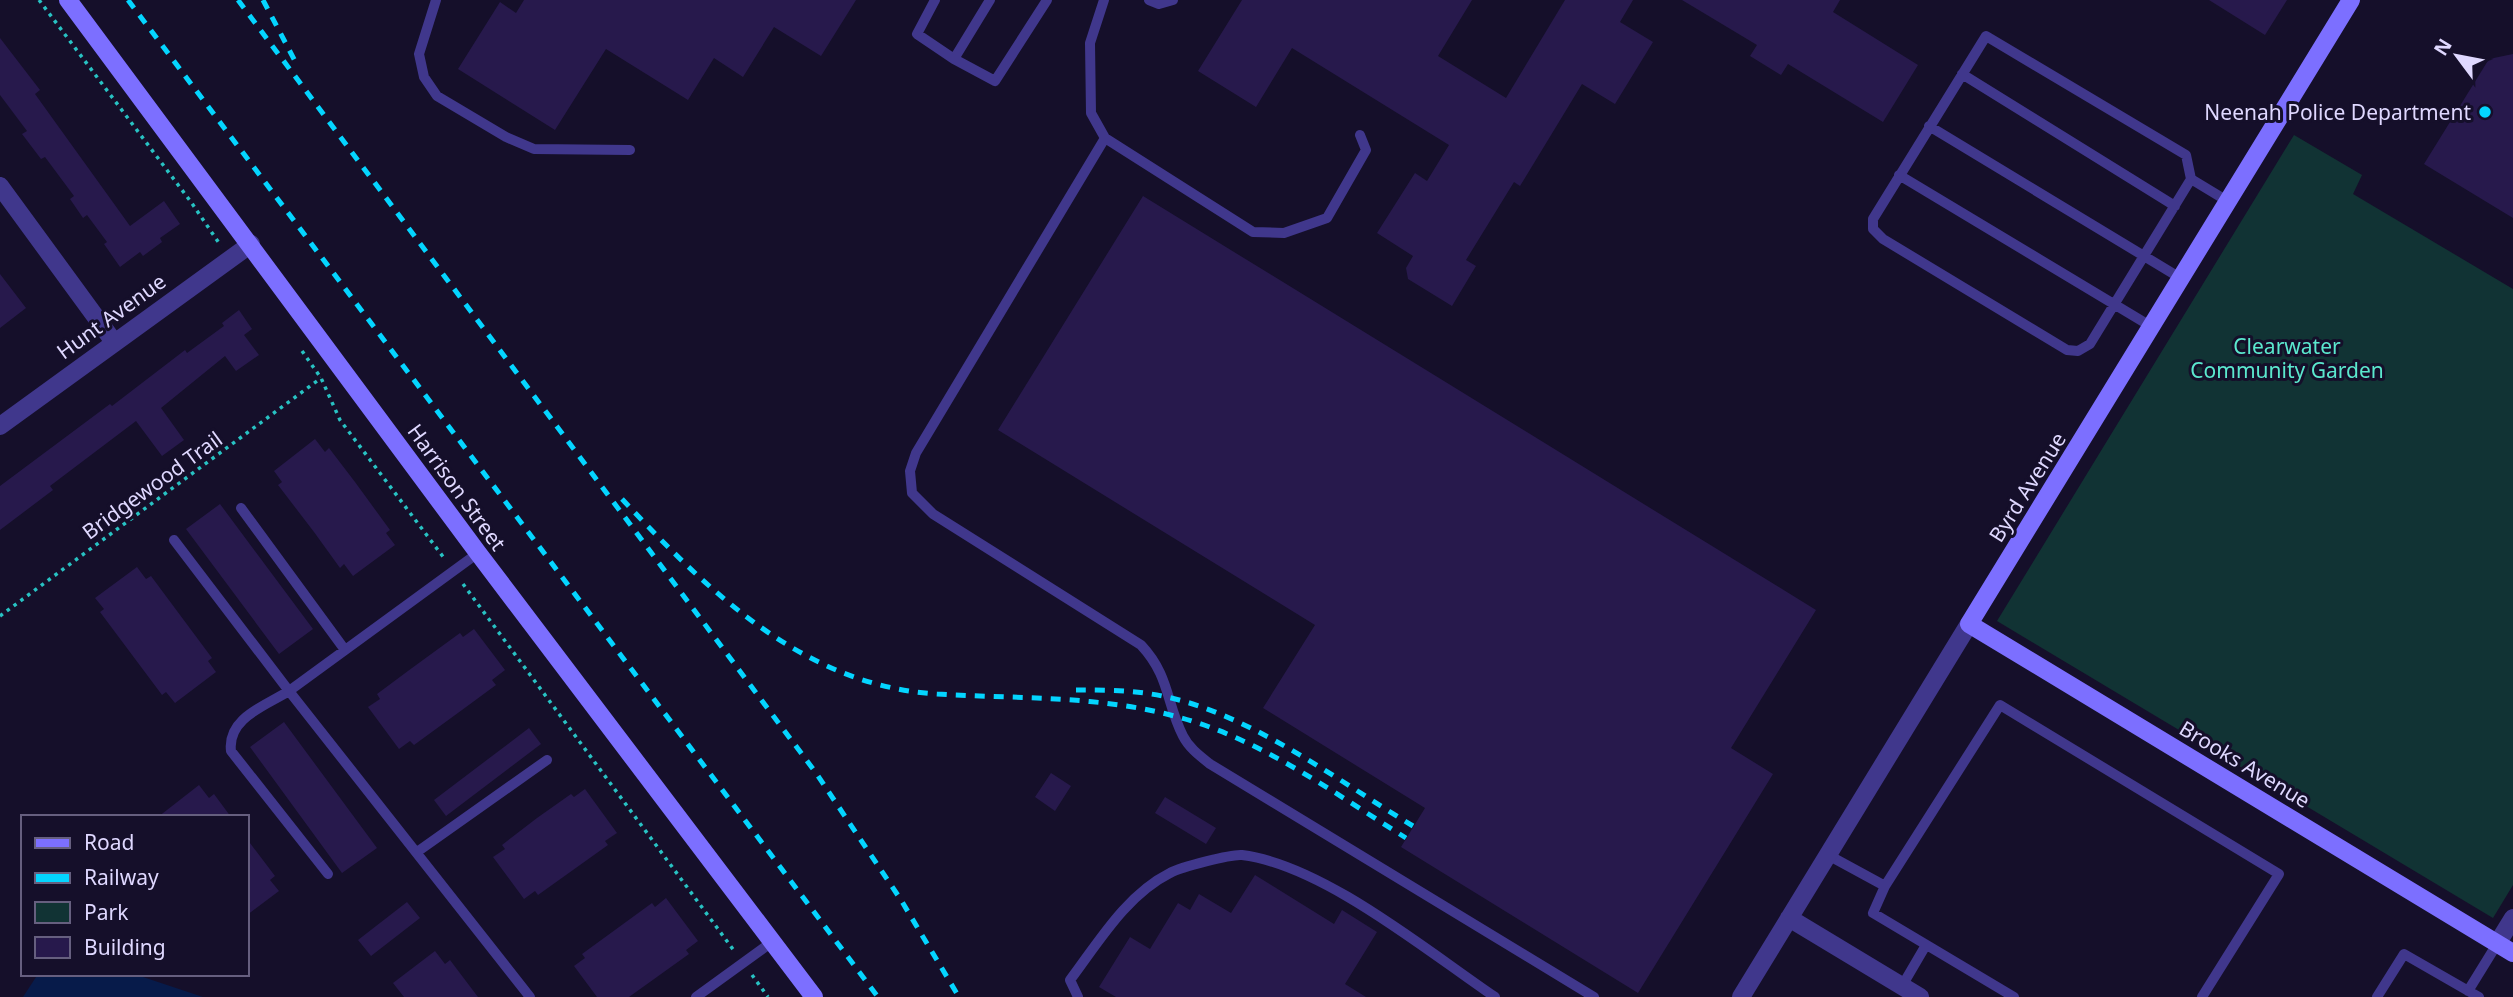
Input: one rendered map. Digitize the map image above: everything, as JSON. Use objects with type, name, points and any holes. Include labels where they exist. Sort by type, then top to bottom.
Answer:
[{"type":"street","name":"Harrison Street","points":[[68,0],[478,552],[814,997]]},
{"type":"street","name":"Byrd Avenue","points":[[1741,997],[2351,0]]},
{"type":"street","points":[[0,186],[114,342]]},
{"type":"street","name":"Hunt Avenue","points":[[0,426],[251,244]]},
{"type":"street","name":"Brooks Avenue","points":[[1969,624],[2513,953]]},
{"type":"street","points":[[1789,918],[1920,997]]},
{"type":"street","points":[[2497,944],[2513,918]]},
{"type":"lane","points":[[436,0],[419,54],[424,77],[438,96],[506,137],[534,149],[630,150]]},
{"type":"lane","points":[[935,0],[917,34],[954,59],[995,81],[1047,0]]},
{"type":"lane","points":[[954,59],[990,0]]},
{"type":"lane","points":[[1104,0],[1090,43],[1091,113],[1105,138],[1253,232],[1284,233],[1327,218],[1366,150],[1360,135]]},
{"type":"lane","points":[[1149,0],[1159,4],[1173,0]]},
{"type":"lane","points":[[1986,36],[2186,155],[2191,179],[2090,344],[2078,351],[2067,350],[1883,239],[1873,229],[1872,219],[1929,126],[1986,36]]},
{"type":"lane","points":[[1962,74],[2175,206]]},
{"type":"lane","points":[[1929,126],[2182,279]]},
{"type":"lane","points":[[1105,138],[916,453],[910,471],[912,493],[933,514],[1141,645],[1157,663],[1182,735],[1194,751],[1210,764],[1594,997]]},
{"type":"lane","points":[[1899,176],[2152,327]]},
{"type":"lane","points":[[2191,179],[2229,202]]},
{"type":"lane","points":[[241,508],[345,650]]},
{"type":"lane","points":[[174,540],[530,997]]},
{"type":"lane","points":[[328,874],[231,751],[229,738],[236,724],[289,691],[478,552]]},
{"type":"lane","points":[[2014,997],[1873,913],[1885,886],[2000,705],[2279,874],[2202,997]]},
{"type":"lane","points":[[417,852],[547,760]]},
{"type":"lane","points":[[1078,997],[1070,981],[1127,905],[1171,872],[1240,855],[1281,867],[1338,890],[1495,997]]},
{"type":"lane","points":[[1828,855],[1885,886]]},
{"type":"lane","points":[[696,997],[772,942]]},
{"type":"lane","points":[[2377,997],[2404,954],[2473,994],[2497,944]]},
{"type":"lane","points":[[1902,986],[1926,945]]},
{"type":"path","points":[[39,0],[230,257]]},
{"type":"path","points":[[298,344],[321,378],[340,420],[768,997]]},
{"type":"path","name":"Bridgewood Trail","points":[[0,616],[321,378]]},
{"type":"green space","name":"Clearwater Community Garden","points":[[2294,135],[2362,175],[2353,194],[2513,289],[2513,885],[2493,918],[1997,621]]},
{"type":"water","points":[[37,976],[140,976],[203,997],[23,997]]},
{"type":"building","points":[[524,0],[856,0],[821,56],[774,27],[743,77],[714,58],[688,100],[606,49],[555,130],[458,69],[500,2],[516,13]]},
{"type":"building","points":[[1242,0],[1472,0],[1438,56],[1506,98],[1565,0],[1633,0],[1620,22],[1653,42],[1615,104],[1582,84],[1520,186],[1514,182],[1466,260],[1476,266],[1452,306],[1408,279],[1406,268],[1413,256],[1377,233],[1415,173],[1427,181],[1449,145],[1292,48],[1256,107],[1198,71]]},
{"type":"building","points":[[1682,0],[1840,0],[1833,12],[1918,65],[1883,122],[1788,64],[1781,75],[1750,56],[1757,45]]},
{"type":"building","points":[[2209,0],[2287,0],[2265,35]]},
{"type":"building","points":[[0,38],[40,90],[35,94],[130,226],[164,201],[180,224],[160,238],[162,242],[143,256],[140,252],[120,267],[104,244],[107,242],[87,215],[83,218],[70,199],[74,196],[45,157],[41,159],[22,134],[27,131],[0,95]]},
{"type":"building","name":"Neenah Police Department","points":[[2513,54],[2513,218],[2424,164],[2489,59]]},
{"type":"building","points":[[1143,196],[1816,610],[1731,748],[1773,774],[1638,993],[1401,847],[1425,808],[1263,708],[1315,625],[998,430]]},
{"type":"building","points":[[0,274],[26,308],[0,328]]},
{"type":"building","points":[[239,310],[252,329],[244,335],[259,355],[236,371],[225,356],[161,408],[184,440],[162,456],[136,421],[50,486],[53,490],[0,530],[0,486],[185,350],[187,353],[224,326],[222,323]]},
{"type":"building","points":[[315,439],[325,452],[329,448],[355,482],[390,530],[386,533],[395,545],[353,576],[344,564],[340,568],[278,485],[282,482],[274,471]]},
{"type":"building","points":[[220,504],[313,629],[279,654],[186,529]]},
{"type":"building","points":[[137,567],[146,579],[151,576],[212,658],[208,661],[216,672],[175,703],[166,692],[162,695],[100,612],[104,609],[95,598]]},
{"type":"building","points":[[474,629],[505,670],[492,680],[496,685],[414,745],[410,741],[399,749],[368,707],[380,699],[377,694],[412,668],[460,633],[463,637]]},
{"type":"building","points":[[284,722],[377,848],[342,873],[250,747]]},
{"type":"building","points":[[529,728],[541,744],[446,816],[434,800]]},
{"type":"building","points":[[1051,773],[1071,786],[1055,811],[1035,797]]},
{"type":"building","points":[[199,785],[209,798],[214,794],[230,815],[161,815]]},
{"type":"building","points":[[585,789],[617,833],[605,841],[608,845],[538,895],[535,891],[524,899],[493,857],[505,849],[502,845],[537,818],[571,794],[574,797]]},
{"type":"building","points":[[1165,797],[1216,828],[1206,844],[1155,813]]},
{"type":"building","points":[[248,840],[275,876],[270,880],[279,891],[248,914]]},
{"type":"building","points":[[1255,875],[1334,924],[1342,910],[1377,932],[1345,984],[1366,997],[1116,997],[1099,987],[1130,937],[1150,949],[1178,903],[1190,910],[1199,894],[1231,913]]},
{"type":"building","points":[[666,898],[698,941],[686,950],[689,954],[629,997],[597,997],[574,966],[585,958],[582,954],[652,903],[655,907]]},
{"type":"building","points":[[407,902],[420,918],[371,956],[358,940]]},
{"type":"building","points":[[435,951],[445,964],[450,960],[478,997],[404,997],[393,983]]},
{"type":"railway","points":[[128,0],[878,997]]},
{"type":"railway","points":[[238,0],[816,773],[901,900],[959,997]]},
{"type":"railway","points":[[263,0],[295,61]]},
{"type":"railway","points":[[622,499],[724,599],[762,628],[802,653],[844,673],[889,687],[937,694],[1088,701],[1178,717],[1209,727],[1268,753],[1406,838]]},
{"type":"railway","points":[[1076,690],[1151,694],[1220,714],[1320,767],[1413,826]]},
{"type":"place","name":"Neenah Police Department","points":[[2485,112]]}]
